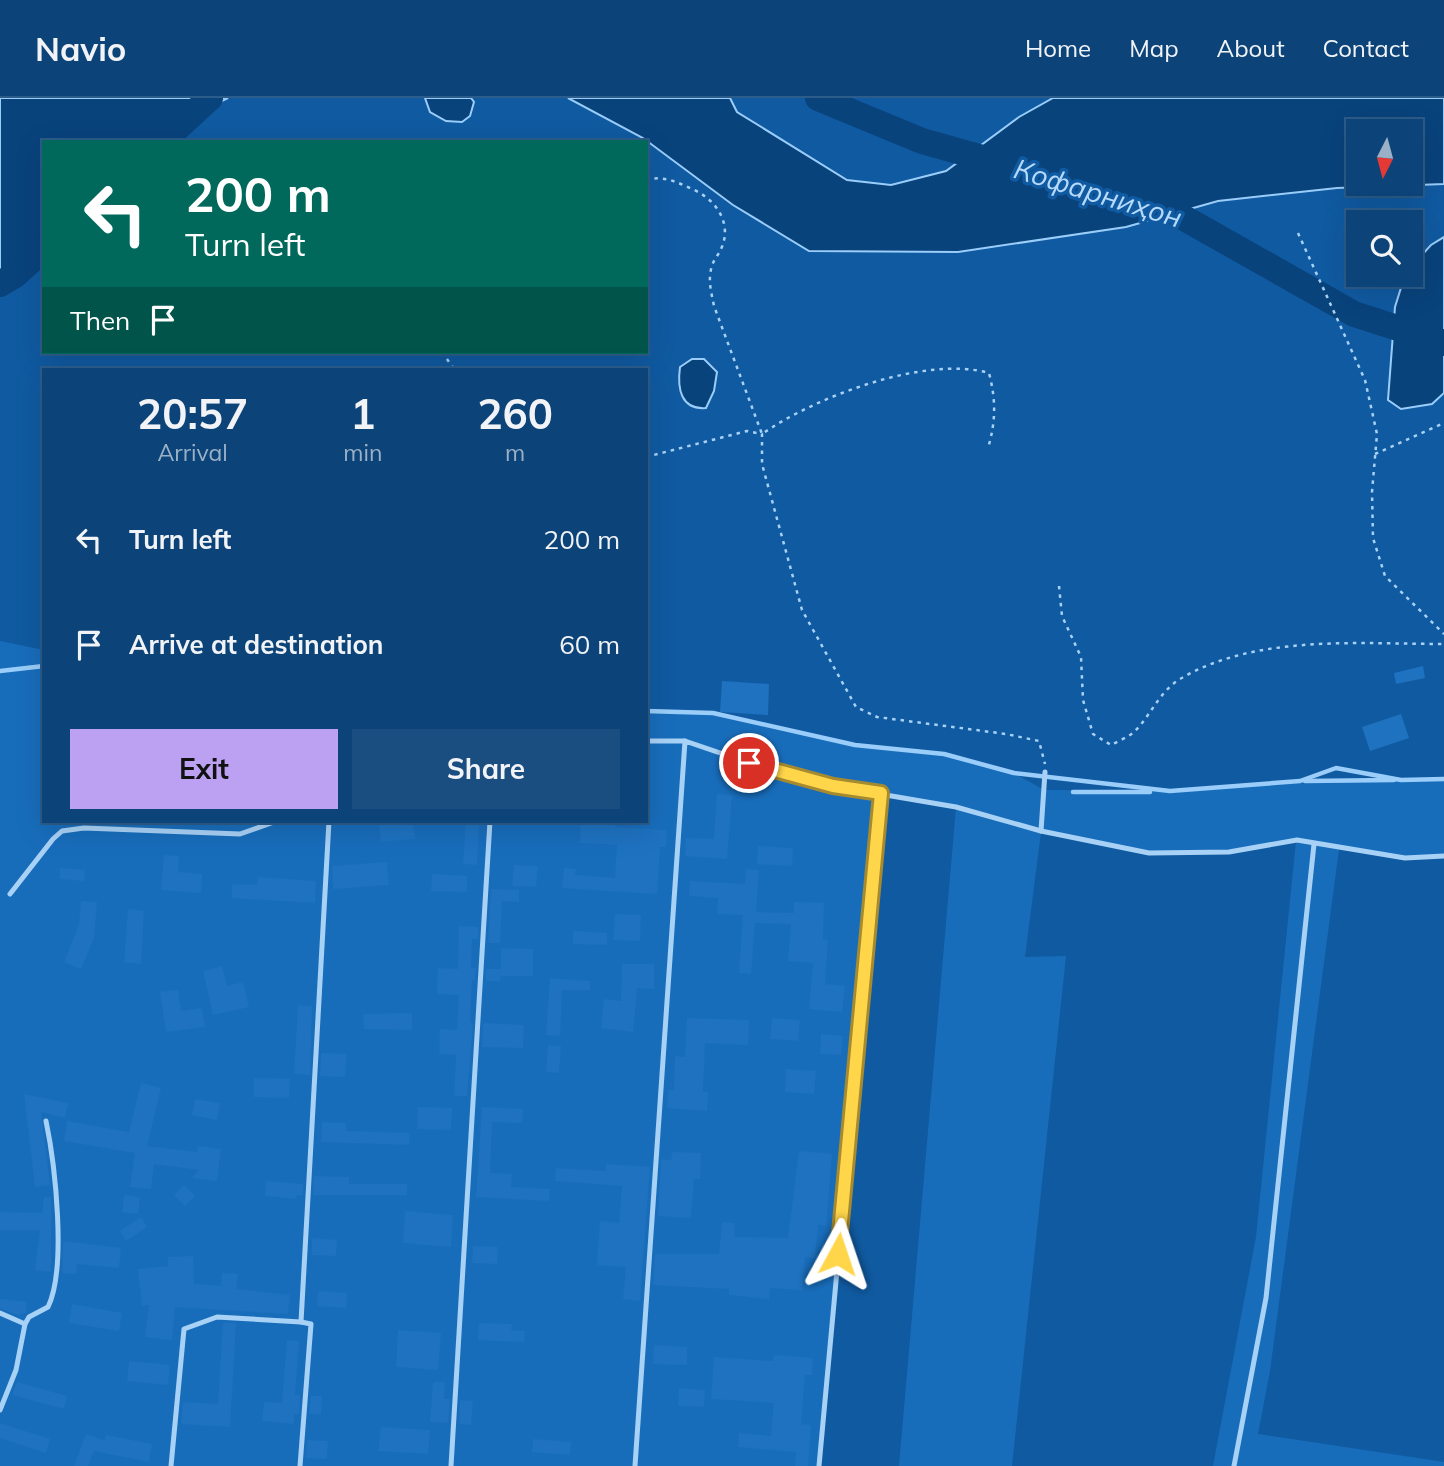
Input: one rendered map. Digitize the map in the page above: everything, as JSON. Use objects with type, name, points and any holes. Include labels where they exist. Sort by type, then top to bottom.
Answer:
[{"type":"lane","points":[[648,741],[685,741],[771,770],[833,786],[956,807],[1041,831],[1149,853],[1229,852],[1297,840],[1405,858],[1444,856]]},
{"type":"lane","points":[[635,1466],[685,741]]},
{"type":"lane","points":[[1041,831],[1045,772]]},
{"type":"lane","points":[[820,1466],[881,793]]},
{"type":"lane","points":[[10,894],[42,849],[62,831],[85,828],[240,834],[271,823]]},
{"type":"lane","points":[[301,1322],[329,823]]},
{"type":"lane","points":[[451,1466],[490,823]]},
{"type":"lane","points":[[1234,1466],[1266,1298],[1314,844]]},
{"type":"lane","points":[[0,1410],[16,1370],[24,1324],[29,1317],[48,1307],[54,1289],[56,1168],[46,1121]]},
{"type":"lane","points":[[0,1313],[24,1324]]},
{"type":"lane","points":[[172,1466],[184,1329],[218,1317],[311,1324],[300,1466]]},
{"type":"path","points":[[648,180],[673,180],[701,192],[721,213],[726,229],[709,284],[762,434],[762,464],[802,610],[856,707],[877,717],[1039,741],[1046,758],[1045,772]]},
{"type":"path","points":[[1298,233],[1365,380],[1377,434],[1373,538],[1385,576],[1444,634]]},
{"type":"path","points":[[648,456],[747,431],[762,434],[790,414],[853,389],[928,369],[972,368],[989,373],[996,400],[994,429],[988,448]]},
{"type":"path","points":[[1375,454],[1444,423]]},
{"type":"path","points":[[1059,586],[1062,616],[1081,657],[1083,700],[1093,734],[1111,745],[1134,732],[1154,702],[1179,680],[1223,659],[1285,648],[1444,644]]},
{"type":"shaded area","points":[[0,641],[42,650],[42,823],[648,823],[648,711],[713,713],[855,745],[944,754],[1014,773],[1044,790],[1170,791],[1300,781],[1444,779],[1444,856],[1405,858],[1339,849],[1270,1371],[1258,1434],[1444,1462],[1444,1466],[1213,1466],[1256,1237],[1296,841],[1229,852],[1149,853],[1041,832],[1025,957],[1066,956],[1012,1466],[899,1466],[956,808],[881,793],[819,1466],[0,1466]]},
{"type":"water","points":[[0,98],[228,98],[184,119],[160,140],[42,140],[42,241],[0,274]]},
{"type":"water","points":[[425,98],[471,98],[474,102],[470,116],[462,122],[446,121],[430,112]]},
{"type":"water","points":[[568,98],[730,98],[737,112],[847,180],[891,185],[946,171],[1019,117],[1053,98],[1444,98],[1444,184],[1423,185],[1423,119],[1346,119],[1346,188],[1218,201],[1126,227],[958,252],[809,251],[733,205],[648,140]]},
{"type":"water","points":[[1444,237],[1444,393],[1432,404],[1401,409],[1388,400],[1395,307],[1401,287],[1423,287],[1423,254]]},
{"type":"water","points":[[692,359],[704,359],[717,372],[714,391],[706,408],[691,406],[680,390],[680,367]]},
{"type":"building","points":[[1423,666],[1425,678],[1396,684],[1394,673]]},
{"type":"building","points":[[722,681],[769,684],[768,715],[720,712]]},
{"type":"building","points":[[1401,714],[1409,738],[1370,751],[1362,727]]},
{"type":"building","points":[[717,794],[732,795],[727,859],[685,856],[686,838],[714,839]]},
{"type":"building","points":[[413,823],[415,839],[381,842],[379,825]]},
{"type":"building","points":[[466,823],[479,823],[477,865],[463,864]]},
{"type":"building","points":[[581,823],[615,823],[615,827],[667,830],[666,847],[660,847],[657,894],[562,888],[564,868],[576,869],[575,875],[615,878],[617,845],[580,843]]},
{"type":"building","points":[[758,846],[793,848],[792,866],[757,864]]},
{"type":"building","points":[[164,855],[179,856],[178,872],[202,874],[201,893],[161,890]]},
{"type":"building","points":[[387,862],[389,885],[333,889],[332,866]]},
{"type":"building","points":[[514,865],[538,866],[536,887],[512,886]]},
{"type":"building","points":[[60,868],[85,870],[84,881],[60,879]]},
{"type":"building","points":[[746,869],[759,870],[756,912],[794,913],[794,902],[824,903],[823,939],[828,940],[825,984],[845,986],[842,1012],[809,1009],[813,963],[788,961],[791,924],[755,923],[751,974],[739,973],[743,915],[717,914],[718,898],[689,896],[690,881],[745,884]]},
{"type":"building","points":[[432,874],[467,876],[467,892],[431,891]]},
{"type":"building","points":[[258,877],[316,881],[315,903],[232,898],[232,884],[257,885]]},
{"type":"building","points":[[491,889],[519,890],[519,902],[502,901],[500,943],[489,943],[488,940]]},
{"type":"building","points":[[81,901],[97,902],[94,938],[81,969],[64,962],[79,925]]},
{"type":"building","points":[[128,909],[144,911],[141,964],[124,962]]},
{"type":"building","points":[[615,914],[641,915],[640,941],[613,940]]},
{"type":"building","points":[[459,926],[478,927],[478,939],[472,939],[471,968],[476,968],[475,980],[472,980],[470,1023],[473,1023],[467,1096],[454,1096],[456,1055],[439,1054],[440,1029],[457,1030],[459,995],[437,994],[438,968],[458,969]]},
{"type":"building","points":[[573,931],[607,933],[607,945],[573,944]]},
{"type":"building","points":[[501,948],[533,949],[533,976],[501,976],[501,973],[500,981],[486,981],[486,969],[501,969]]},
{"type":"building","points":[[622,964],[654,964],[654,989],[637,988],[633,1032],[601,1028],[604,999],[621,1001]]},
{"type":"building","points":[[222,966],[227,986],[243,982],[249,1007],[213,1015],[203,971]]},
{"type":"building","points":[[550,978],[590,981],[590,990],[562,990],[560,1036],[546,1035]]},
{"type":"building","points":[[178,990],[181,1011],[202,1008],[205,1027],[166,1032],[160,992]]},
{"type":"building","points":[[298,1005],[312,1006],[310,1075],[294,1074]]},
{"type":"building","points":[[412,1013],[412,1030],[364,1029],[363,1014]]},
{"type":"building","points":[[687,1018],[749,1020],[748,1045],[705,1043],[703,1092],[708,1092],[707,1111],[667,1108],[668,1090],[674,1090],[675,1056],[685,1057]]},
{"type":"building","points":[[772,1018],[800,1020],[798,1041],[770,1039]]},
{"type":"building","points":[[483,1023],[524,1025],[523,1048],[482,1047]]},
{"type":"building","points":[[821,1034],[843,1036],[841,1055],[820,1054]]},
{"type":"building","points":[[548,1045],[561,1046],[559,1073],[546,1072]]},
{"type":"building","points":[[321,1053],[347,1054],[345,1077],[320,1076]]},
{"type":"building","points":[[786,1069],[816,1071],[814,1094],[785,1092]]},
{"type":"building","points":[[254,1078],[290,1079],[289,1098],[254,1097]]},
{"type":"building","points":[[141,1083],[161,1088],[147,1146],[197,1152],[198,1146],[221,1149],[217,1181],[192,1178],[199,1170],[154,1164],[151,1189],[130,1187],[135,1153],[64,1141],[67,1121],[129,1132]]},
{"type":"building","points":[[24,1094],[68,1103],[65,1118],[41,1112],[50,1185],[35,1187]]},
{"type":"building","points":[[195,1099],[220,1103],[217,1120],[192,1115]]},
{"type":"building","points":[[418,1107],[452,1108],[451,1130],[417,1129]]},
{"type":"building","points":[[482,1107],[523,1109],[522,1123],[492,1122],[490,1173],[512,1174],[511,1187],[550,1189],[549,1201],[476,1197]]},
{"type":"building","points":[[322,1122],[346,1123],[346,1131],[410,1133],[409,1145],[321,1142]]},
{"type":"building","points":[[799,1151],[832,1154],[826,1226],[818,1225],[815,1258],[805,1257],[802,1290],[770,1288],[769,1299],[729,1295],[729,1289],[653,1285],[655,1254],[719,1254],[722,1222],[735,1223],[734,1237],[788,1238]]},
{"type":"building","points":[[672,1152],[701,1153],[700,1179],[694,1179],[691,1218],[658,1216],[661,1159],[671,1160]]},
{"type":"building","points":[[606,1164],[650,1167],[640,1301],[623,1299],[626,1267],[597,1265],[600,1221],[619,1223],[622,1186],[555,1181],[556,1168],[606,1171]]},
{"type":"building","points":[[314,1176],[349,1177],[349,1184],[407,1184],[407,1195],[313,1195]]},
{"type":"building","points":[[266,1181],[303,1184],[303,1195],[296,1195],[296,1199],[265,1196]]},
{"type":"building","points":[[184,1185],[195,1196],[185,1206],[174,1195]]},
{"type":"building","points":[[124,1195],[140,1197],[138,1214],[122,1212]]},
{"type":"building","points":[[44,1197],[51,1197],[51,1272],[35,1270],[40,1230],[0,1230],[0,1212],[42,1213]]},
{"type":"building","points":[[405,1211],[453,1215],[451,1247],[403,1243]]},
{"type":"building","points":[[141,1217],[147,1227],[126,1241],[120,1231]]},
{"type":"building","points":[[312,1238],[337,1240],[336,1256],[312,1255]]},
{"type":"building","points":[[63,1241],[121,1248],[119,1268],[77,1264],[76,1274],[62,1273]]},
{"type":"building","points":[[473,1246],[498,1247],[497,1264],[472,1263]]},
{"type":"building","points":[[193,1256],[194,1284],[221,1286],[222,1273],[238,1274],[236,1289],[290,1295],[288,1314],[175,1307],[172,1340],[145,1337],[149,1305],[142,1306],[138,1269],[168,1266],[168,1257]]},
{"type":"building","points":[[318,1291],[347,1293],[346,1308],[317,1306]]},
{"type":"building","points":[[0,1299],[27,1302],[26,1313],[18,1315],[0,1308]]},
{"type":"building","points":[[72,1304],[122,1313],[119,1331],[69,1323]]},
{"type":"building","points":[[223,1323],[236,1323],[230,1427],[181,1424],[183,1402],[218,1404]]},
{"type":"building","points":[[479,1323],[512,1324],[511,1330],[525,1331],[524,1342],[478,1340]]},
{"type":"building","points":[[398,1330],[441,1333],[438,1370],[396,1367]]},
{"type":"building","points":[[287,1340],[299,1341],[295,1395],[300,1395],[299,1414],[294,1414],[294,1424],[262,1421],[264,1402],[282,1403]]},
{"type":"building","points":[[654,1345],[687,1347],[687,1365],[653,1364]]},
{"type":"building","points":[[774,1355],[813,1358],[812,1375],[805,1375],[801,1424],[811,1425],[808,1466],[795,1466],[796,1452],[738,1447],[739,1433],[771,1436],[774,1403],[711,1399],[714,1357],[773,1361]]},
{"type":"building","points":[[129,1361],[170,1365],[168,1385],[127,1381]]},
{"type":"building","points":[[17,1382],[67,1396],[64,1409],[12,1395]]},
{"type":"building","points":[[433,1382],[445,1382],[444,1399],[450,1399],[448,1423],[430,1422]]},
{"type":"building","points":[[679,1388],[705,1390],[704,1407],[678,1406]]},
{"type":"building","points":[[311,1396],[322,1396],[321,1414],[309,1414]]},
{"type":"building","points":[[460,1400],[473,1401],[471,1425],[459,1424]]},
{"type":"building","points":[[0,1423],[50,1439],[46,1453],[0,1438]]},
{"type":"building","points":[[381,1427],[430,1430],[428,1454],[378,1451]]},
{"type":"building","points":[[86,1434],[105,1441],[106,1435],[152,1444],[149,1462],[94,1451],[88,1466],[74,1466]]},
{"type":"building","points":[[533,1439],[571,1442],[570,1455],[532,1452]]},
{"type":"building","points":[[307,1440],[328,1441],[327,1459],[306,1458]]},
{"type":"waterway","name":"Кофарниҳон","points":[[164,140],[210,98]]},
{"type":"waterway","name":"Кофарниҳон","points":[[818,98],[922,141],[1004,164]]},
{"type":"waterway","name":"Кофарниҳон","points":[[1143,202],[1170,210],[1354,314],[1444,343]]},
{"type":"waterway","name":"Кофарниҳон","points":[[0,284],[15,275],[42,251]]},
{"type":"waterway","points":[[0,671],[42,666]]},
{"type":"waterway","points":[[648,711],[713,713],[855,745],[944,754],[1014,773],[1170,791],[1300,781],[1336,768],[1401,780],[1444,779]]},
{"type":"waterway","points":[[1305,781],[1394,780]]},
{"type":"waterway","points":[[1073,792],[1150,792]]},
{"type":"route","points":[[749,763],[833,786],[881,793],[838,1254]]}]
